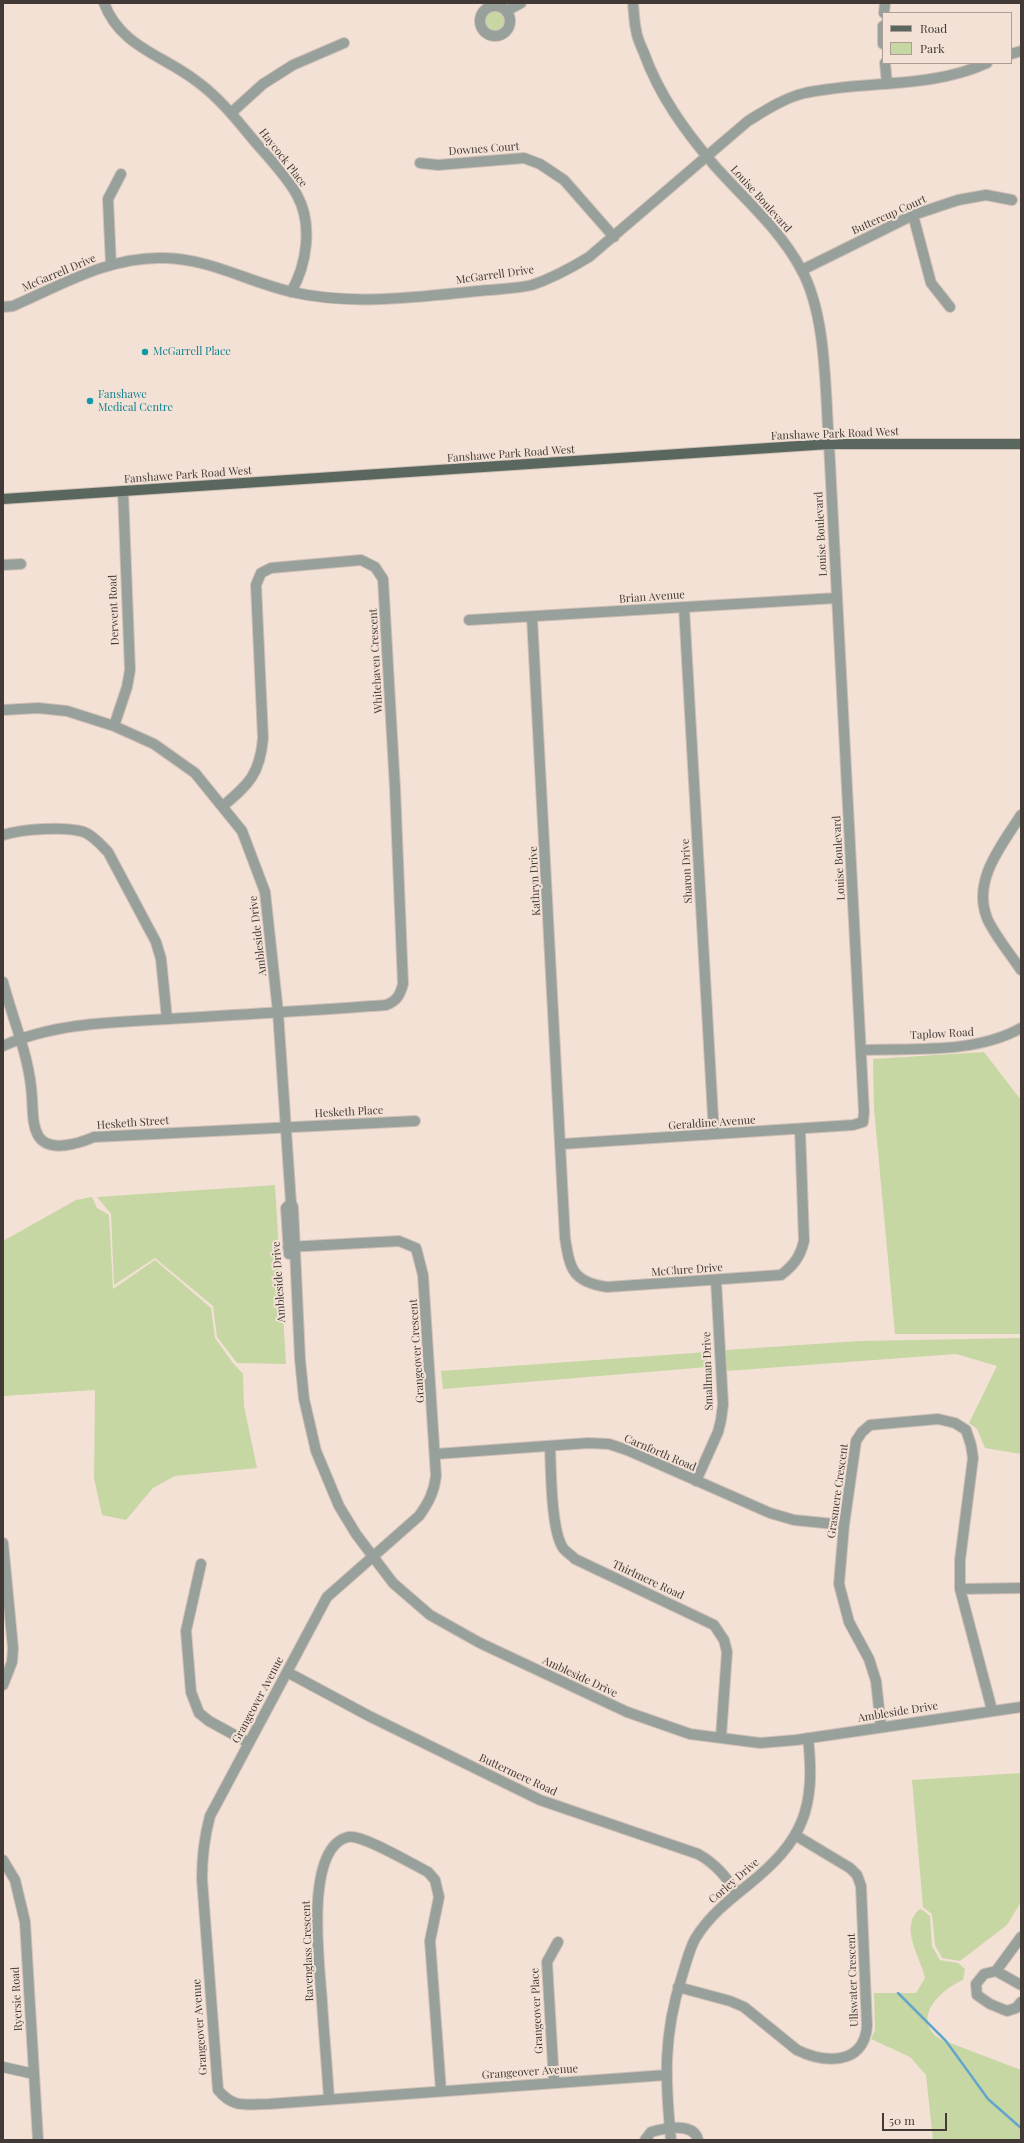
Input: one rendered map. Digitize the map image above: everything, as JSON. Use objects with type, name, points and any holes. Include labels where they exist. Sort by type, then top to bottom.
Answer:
[{"type":"main road","name":"Fanshawe Park Road West","points":[[3,499],[829,444],[1021,444]]},
{"type":"street","name":"Haycock Place","points":[[104,3],[117,25],[133,42],[195,79],[231,113],[297,195],[302,207],[306,226],[306,246],[304,260],[291,292]]},
{"type":"street","points":[[506,11],[521,3]]},
{"type":"street","name":"Louise Boulevard","points":[[633,3],[636,31],[651,72],[665,99],[708,156],[756,208],[782,239],[802,270],[812,298],[821,337],[829,444],[861,1050],[863,1122]]},
{"type":"street","points":[[231,113],[263,84],[293,65],[344,43]]},
{"type":"street","points":[[885,64],[887,83]]},
{"type":"street","name":"McGarrell Drive","points":[[3,307],[13,306],[84,274],[111,264],[141,259],[187,259],[220,267],[291,292],[335,300],[531,285],[560,274],[589,257],[748,121],[775,104],[804,93],[887,83],[946,78],[985,64]]},
{"type":"street","name":"Downes Court","points":[[420,163],[438,164],[524,158],[540,164],[564,180],[614,237]]},
{"type":"street","points":[[111,264],[108,199],[121,174]]},
{"type":"street","name":"Buttercup Court","points":[[802,270],[914,215],[958,200],[986,195],[1012,200]]},
{"type":"street","points":[[914,215],[932,283],[950,307]]},
{"type":"street","name":"Derwent Road","points":[[114,726],[127,688],[130,670],[123,491]]},
{"type":"street","name":"Whitehaven Crescent","points":[[223,806],[251,781],[262,752],[263,738],[256,598],[256,585],[261,573],[271,568],[361,560],[375,567],[383,579],[395,788],[403,984],[400,994],[394,1002],[386,1005],[278,1012]]},
{"type":"street","points":[[3,565],[21,564]]},
{"type":"street","name":"Brian Avenue","points":[[469,620],[836,598]]},
{"type":"street","name":"Sharon Drive","points":[[684,607],[714,1134]]},
{"type":"street","name":"Kathryn Drive","points":[[532,617],[562,1144]]},
{"type":"street","name":"Ambleside Drive","points":[[3,710],[38,708],[67,711],[114,726],[154,744],[195,773],[242,831],[265,892],[278,1012],[285,1128],[292,1205],[292,1247],[297,1342],[296,1355],[300,1359],[304,1399],[316,1451],[339,1506],[373,1558],[393,1583],[430,1614],[480,1643],[627,1712],[690,1734],[760,1743],[808,1738],[992,1710],[1021,1707]]},
{"type":"street","points":[[1021,815],[988,866],[982,894],[987,919],[1021,970]]},
{"type":"street","points":[[3,835],[13,832],[74,830],[85,833],[97,841],[108,852],[156,942],[161,959],[167,1019]]},
{"type":"street","name":"Hesketh Street","points":[[3,982],[31,1077],[34,1125],[39,1137],[54,1146],[65,1145],[94,1137],[273,1127],[285,1128]]},
{"type":"street","points":[[3,1046],[20,1038],[55,1030],[106,1023],[278,1012]]},
{"type":"street","name":"Taplow Road","points":[[861,1050],[982,1044],[1005,1037],[1021,1028]]},
{"type":"street","name":"Hesketh Place","points":[[285,1128],[415,1121]]},
{"type":"street","name":"Geraldine Avenue","points":[[562,1144],[800,1129],[853,1125],[863,1122]]},
{"type":"street","name":"McClure Drive","points":[[562,1144],[566,1238],[572,1269],[580,1279],[590,1284],[607,1287],[781,1275],[791,1267],[800,1256],[804,1241],[800,1129]]},
{"type":"street","name":"Grangeover Crescent","points":[[292,1247],[399,1241],[416,1248],[424,1275],[436,1454],[434,1491],[429,1502],[419,1516],[373,1558]]},
{"type":"street","name":"Smallman Drive","points":[[696,1481],[722,1420],[716,1280]]},
{"type":"street","name":"Grasmere Crescent","points":[[881,1727],[876,1681],[870,1659],[849,1622],[839,1584],[844,1525],[856,1441],[862,1432],[870,1425],[938,1419],[955,1423],[966,1430],[971,1445],[973,1458],[960,1560],[960,1590],[992,1710]]},
{"type":"street","name":"Carnforth Road","points":[[436,1454],[588,1443],[609,1444],[627,1450],[770,1513],[794,1520],[844,1525]]},
{"type":"street","name":"Thirlmere Road","points":[[550,1446],[556,1522],[558,1536],[564,1548],[575,1559],[714,1625],[724,1640],[727,1652],[721,1737]]},
{"type":"street","points":[[3,1543],[14,1648],[12,1662],[3,1685]]},
{"type":"street","name":"Grangeover Avenue","points":[[373,1558],[327,1597],[210,1816],[202,1852],[202,1887],[218,2090],[227,2101],[240,2104],[666,2075]]},
{"type":"street","points":[[201,1564],[186,1631],[191,1692],[199,1713],[209,1721],[249,1743]]},
{"type":"street","points":[[960,1590],[1021,1588]]},
{"type":"street","name":"Buttermere Road","points":[[287,1672],[369,1716],[540,1800],[698,1854],[711,1861],[721,1871],[737,1893]]},
{"type":"street","name":"Corley Drive","points":[[671,2140],[666,2075],[666,2044],[669,2020],[678,1987],[695,1939],[724,1904],[783,1853],[800,1827],[806,1811],[811,1789],[812,1768],[808,1738]]},
{"type":"street","name":"Ullswater Crescent","points":[[678,1987],[730,2001],[744,2007],[796,2050],[804,2054],[828,2060],[848,2057],[855,2052],[867,2035],[861,1886],[857,1875],[850,1868],[794,1835]]},
{"type":"street","name":"Ravenglass Crescent","points":[[329,2099],[317,1910],[322,1871],[329,1852],[340,1840],[349,1837],[366,1840],[428,1872],[435,1880],[438,1888],[438,1908],[430,1941],[441,2091]]},
{"type":"street","name":"Ryersie Road","points":[[3,1860],[14,1880],[21,1899],[25,1922],[38,2140]]},
{"type":"street","points":[[1021,1937],[996,1971],[984,1974],[976,1984],[977,1995],[990,2004],[1007,2011],[1016,2008],[1021,2002]]},
{"type":"street","name":"Grangeover Place","points":[[554,2082],[546,1962],[558,1942]]},
{"type":"street","points":[[996,1971],[1021,1985]]},
{"type":"street","points":[[3,2067],[34,2074]]},
{"type":"street","points":[[645,2140],[652,2132],[686,2128],[692,2130],[697,2135],[698,2140]]},
{"type":"green space","points":[[495,11],[502,14],[505,21],[502,28],[495,31],[488,28],[485,21],[488,14]]},
{"type":"green space","points":[[984,1052],[1021,1100],[1021,1334],[895,1334],[874,1109],[873,1059]]},
{"type":"green space","points":[[275,1185],[286,1364],[237,1363],[217,1337],[213,1306],[155,1258],[114,1285],[111,1214],[97,1197]]},
{"type":"green space","points":[[92,1197],[97,1208],[109,1215],[113,1289],[155,1260],[211,1308],[215,1338],[243,1374],[244,1406],[257,1468],[175,1476],[153,1488],[126,1520],[102,1515],[94,1478],[95,1390],[3,1396],[3,1241],[76,1200]]},
{"type":"green space","points":[[1021,1338],[1021,1454],[985,1448],[977,1429],[969,1423],[997,1366],[956,1354],[726,1371],[725,1350],[860,1341]]},
{"type":"green space","points":[[707,1352],[708,1367],[443,1389],[441,1371]]},
{"type":"green space","points":[[1021,1773],[1021,1902],[1007,1925],[960,1961],[942,1958],[935,1945],[932,1914],[923,1907],[912,1780]]},
{"type":"green space","points":[[920,1909],[930,1916],[932,1946],[940,1960],[958,1963],[965,1969],[963,1980],[946,1990],[932,2005],[928,2014],[928,2023],[931,2031],[940,2039],[1021,2070],[1021,2140],[933,2140],[926,2075],[910,2057],[871,2039],[875,2030],[874,1993],[916,1993],[925,1978],[911,1933],[911,1924],[914,1916]]},
{"type":"waterway","points":[[898,1993],[946,2041],[988,2099],[1021,2128]]},
{"type":"place","name":"McGarrell Place","points":[[145,352]]},
{"type":"place","name":"Fanshawe Medical Centre","points":[[90,401]]}]
